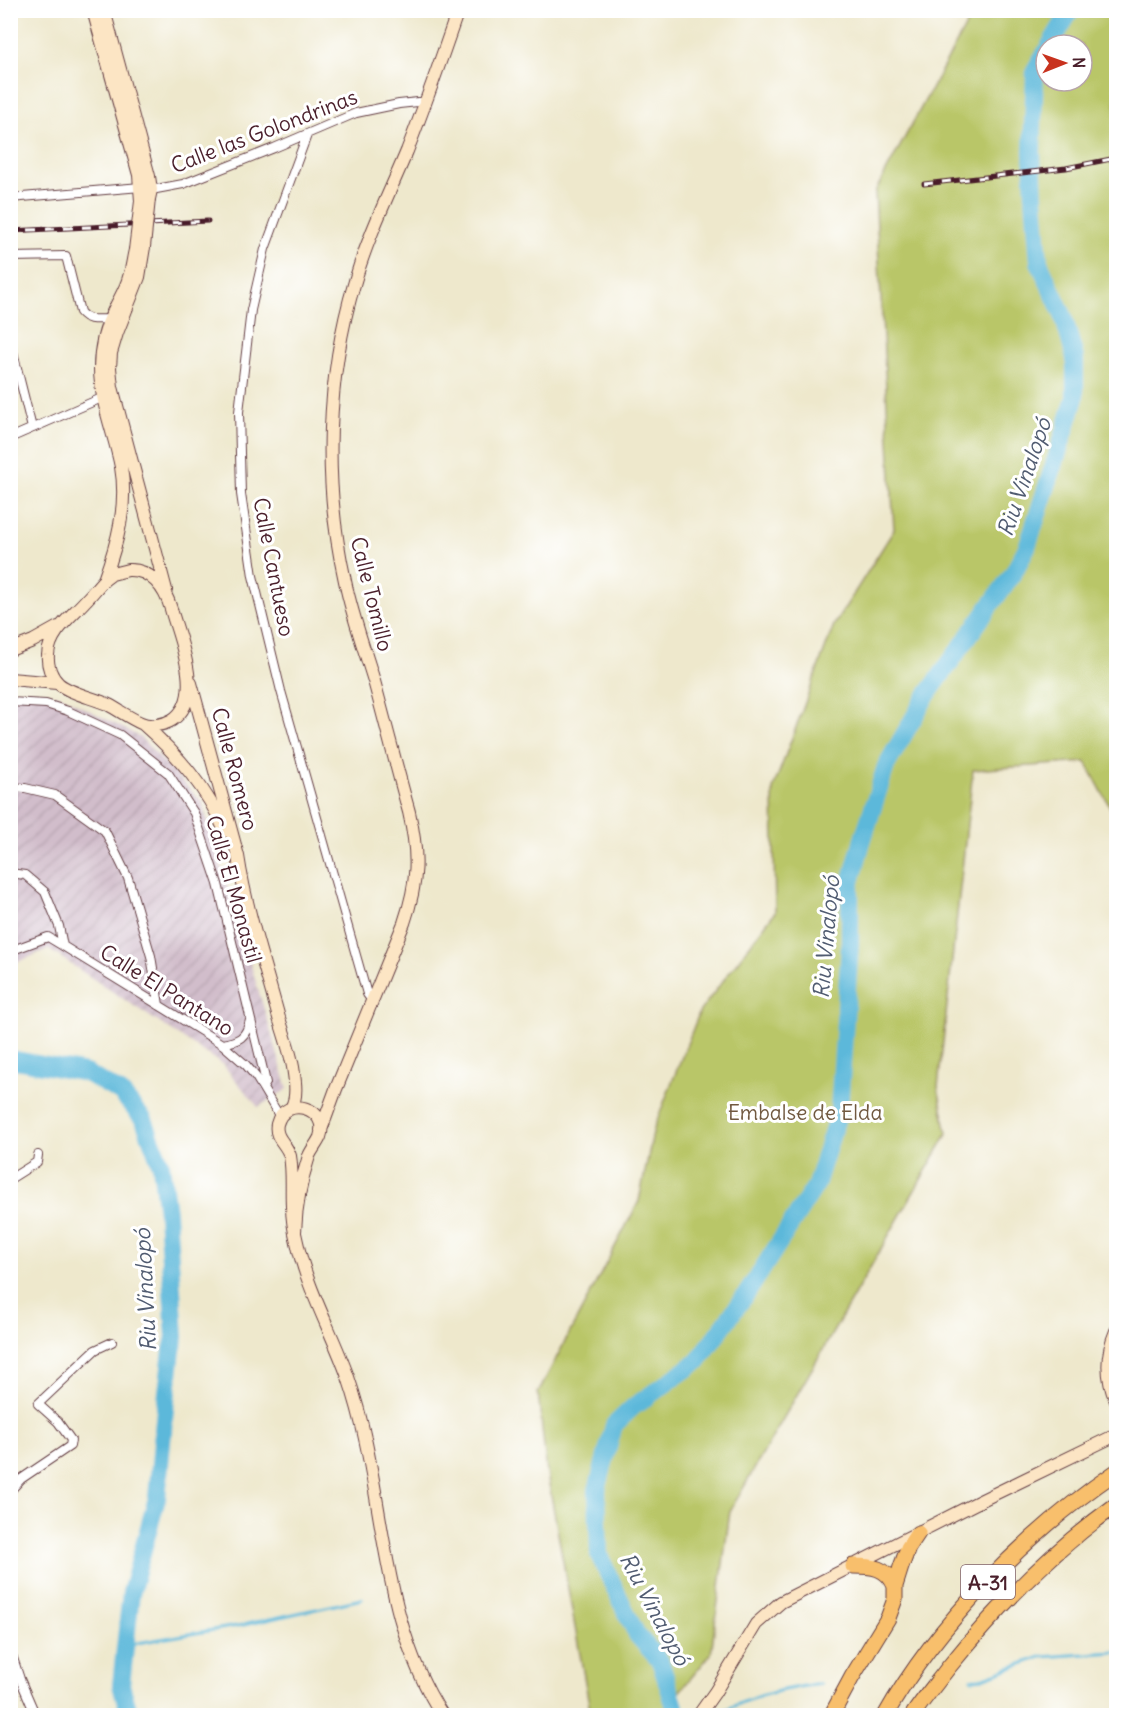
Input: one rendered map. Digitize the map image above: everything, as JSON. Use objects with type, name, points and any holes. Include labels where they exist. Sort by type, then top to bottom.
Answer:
[{"type":"highway","name":"A-31","points":[[885,1716],[926,1654],[960,1612],[1010,1558],[1082,1496],[1116,1472]]},
{"type":"highway","name":"A-31","points":[[912,1716],[982,1626],[1022,1585],[1094,1521],[1116,1505]]},
{"type":"highway","points":[[831,1716],[888,1618],[895,1599],[895,1586],[908,1548],[918,1533]]},
{"type":"highway","points":[[853,1566],[881,1569],[887,1573],[895,1586]]},
{"type":"main road","points":[[93,10],[146,194]]},
{"type":"main road","points":[[104,10],[149,176],[139,248],[139,277],[111,353],[112,387],[123,452],[123,483],[122,512],[117,541],[104,580]]},
{"type":"main road","name":"Calle Tomillo","points":[[321,1130],[409,908],[417,870],[409,812],[345,583],[338,544],[332,482],[332,409],[339,347],[355,279],[425,102],[458,10]]},
{"type":"main road","points":[[10,679],[57,683],[107,704],[143,724],[163,724],[176,717],[186,703],[189,693],[189,676],[123,452],[104,397],[100,370],[101,352],[110,319],[139,248]]},
{"type":"main road","points":[[57,683],[50,670],[48,655],[52,640],[62,625],[104,580],[121,571],[141,571],[152,577],[162,588],[168,600]]},
{"type":"main road","points":[[10,650],[33,641],[62,625]]},
{"type":"main road","name":"Calle Romero","points":[[189,676],[293,1066],[311,1110]]},
{"type":"main road","name":"Calle Romero","points":[[143,724],[175,754],[205,792],[219,817],[241,873]]},
{"type":"main road","name":"Calle Romero","points":[[291,1108],[294,1105],[295,1096],[293,1066]]},
{"type":"main road","name":"Calle Tomillo","points":[[311,1110],[327,1100],[336,1089]]},
{"type":"main road","points":[[295,1232],[300,1194],[309,1156],[321,1130],[320,1121],[311,1110],[301,1107],[291,1108],[280,1117],[278,1123],[278,1137],[289,1153],[295,1232],[305,1270],[348,1376],[361,1418],[394,1595],[403,1628],[424,1682],[443,1716]]},
{"type":"main road","points":[[286,1147],[303,1151],[314,1146]]},
{"type":"main road","points":[[1116,1331],[1110,1350],[1108,1371],[1116,1401]]},
{"type":"main road","points":[[698,1716],[756,1624],[781,1602],[1116,1435]]},
{"type":"street","name":"Calle las Golondrinas","points":[[10,198],[146,194],[183,184],[356,113],[412,102],[425,102]]},
{"type":"street","name":"Calle Cantueso","points":[[307,135],[265,249],[251,310],[239,412],[241,494],[253,576],[281,690],[367,994],[372,1001]]},
{"type":"street","points":[[10,257],[66,256],[80,312],[89,320],[110,319]]},
{"type":"street","points":[[10,340],[32,428]]},
{"type":"street","points":[[10,438],[104,397]]},
{"type":"street","name":"Calle El Monastil","points":[[10,702],[45,704],[68,711],[120,735],[168,773],[194,813],[218,884],[266,1083],[263,1088]]},
{"type":"street","points":[[10,787],[55,795],[105,831],[128,878],[151,956],[159,1005]]},
{"type":"street","points":[[10,873],[25,875],[45,892],[59,926],[63,946]]},
{"type":"street","name":"Calle El Pantano","points":[[10,951],[48,937],[159,1005],[222,1044],[246,1065],[280,1117]]},
{"type":"street","points":[[222,1044],[236,1041],[248,1031],[250,1017]]},
{"type":"street","points":[[10,1179],[37,1162],[38,1155]]},
{"type":"street","points":[[10,1491],[21,1479],[70,1446],[71,1440],[58,1422],[38,1404],[95,1350],[112,1342]]},
{"type":"street","points":[[10,1649],[36,1716]]},
{"type":"shaded area","points":[[11,693],[60,695],[140,737],[202,802],[288,1089],[258,1107],[223,1065],[48,949],[11,965]]},
{"type":"green space","name":"Embalse de Elda","points":[[974,11],[1116,11],[1116,818],[1086,762],[973,770],[938,1087],[947,1134],[730,1511],[711,1654],[660,1715],[591,1715],[547,1473],[538,1393],[639,1201],[654,1128],[700,1011],[775,912],[773,789],[834,625],[894,530],[875,192]]},
{"type":"waterway","name":"Riu Vinalopó","points":[[1057,33],[1071,10]]},
{"type":"waterway","name":"Riu Vinalopó","points":[[678,1716],[660,1661],[637,1635],[599,1555],[597,1490],[614,1425],[633,1407],[698,1361],[747,1293],[816,1185],[839,1111],[850,945],[850,886],[886,766],[925,698],[1014,572],[1027,547],[1064,434],[1075,398],[1075,358],[1063,315],[1039,262],[1032,152],[1034,93]]},
{"type":"waterway","name":"Riu Vinalopó","points":[[10,1059],[86,1073],[121,1093],[144,1120],[161,1165],[167,1213],[175,1337],[165,1409],[157,1498],[131,1593],[121,1685],[130,1716]]},
{"type":"waterway","points":[[125,1645],[243,1625],[362,1599]]},
{"type":"waterway","points":[[972,1679],[982,1678],[1041,1657],[1116,1652]]},
{"type":"waterway","points":[[714,1716],[766,1694],[820,1684]]},
{"type":"railway","points":[[924,184],[1066,168],[1116,158]]},
{"type":"railway","points":[[10,231],[208,221]]}]
